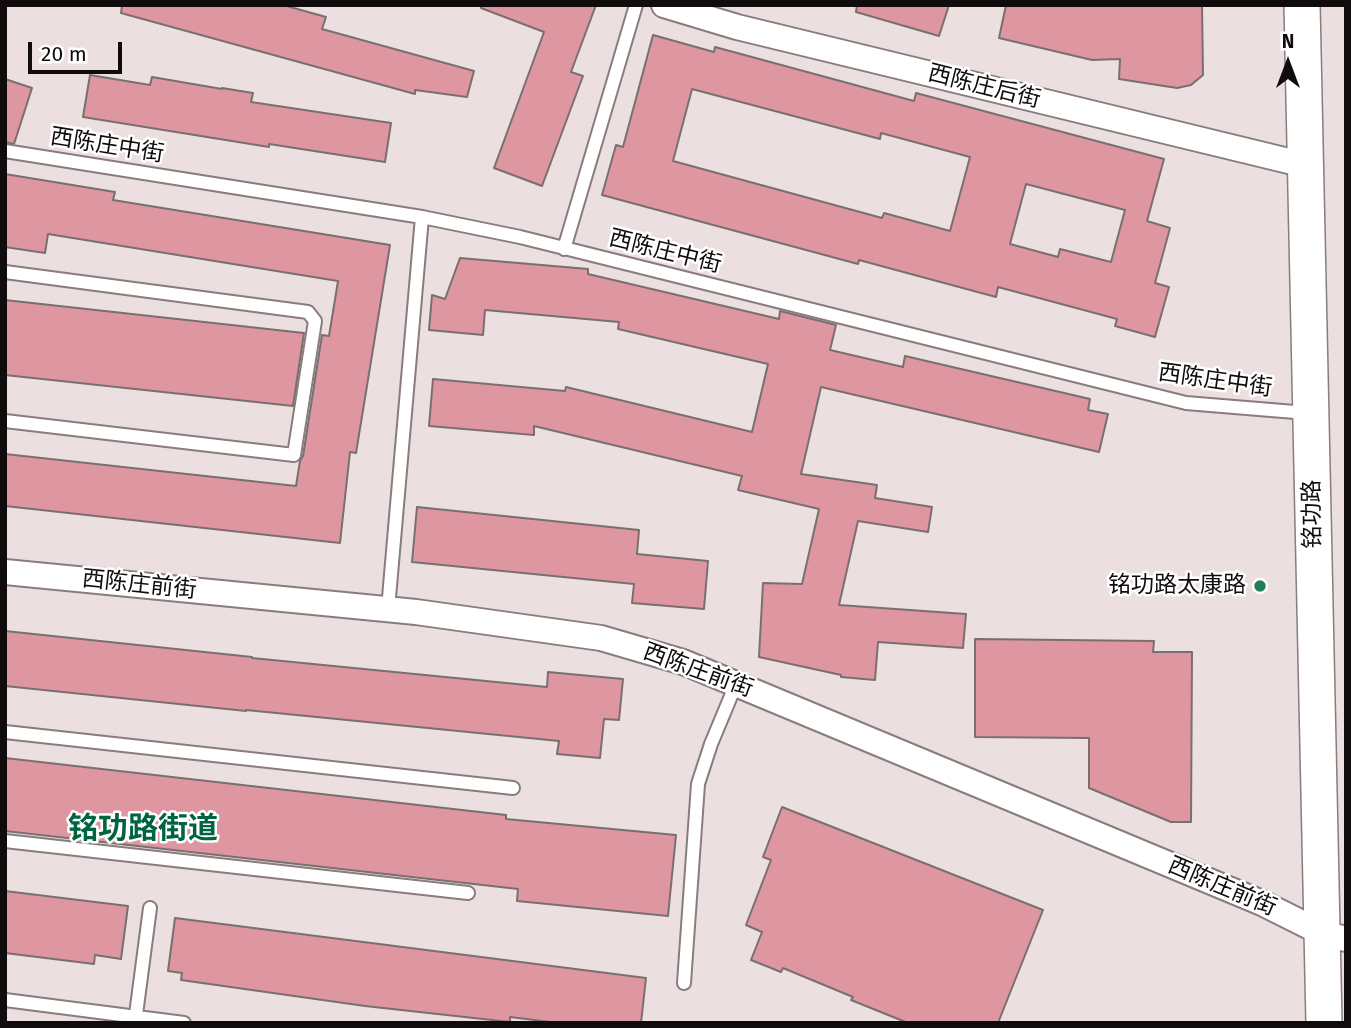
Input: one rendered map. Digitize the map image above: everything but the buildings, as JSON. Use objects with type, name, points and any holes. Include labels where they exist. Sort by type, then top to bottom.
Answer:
[{"type":"main road","name":"铭功路","points":[[1301,5],[1311,413],[1334,936],[1324,1023]]},
{"type":"street","name":"西陈庄后街","points":[[664,5],[737,27],[1305,165]]},
{"type":"street","name":"西陈庄前街","points":[[5,572],[388,610],[601,638],[683,662],[1262,903],[1334,936]]},
{"type":"lane","points":[[564,249],[636,5]]},
{"type":"lane","name":"西陈庄中街","points":[[5,151],[422,217],[520,237],[1186,403],[1311,413]]},
{"type":"lane","points":[[388,610],[422,217]]},
{"type":"lane","points":[[5,272],[308,312],[315,321],[294,455],[5,421]]},
{"type":"lane","points":[[684,983],[698,783],[736,684]]},
{"type":"lane","points":[[5,732],[513,788]]},
{"type":"lane","points":[[5,841],[468,893]]},
{"type":"lane","points":[[135,1020],[150,908]]},
{"type":"lane","points":[[5,1000],[135,1020],[184,1023]]},
{"type":"place","name":"铭功路太康路","points":[[1260,586]]},
{"type":"district","name":"铭功路街道","points":[[143,830]]}]
